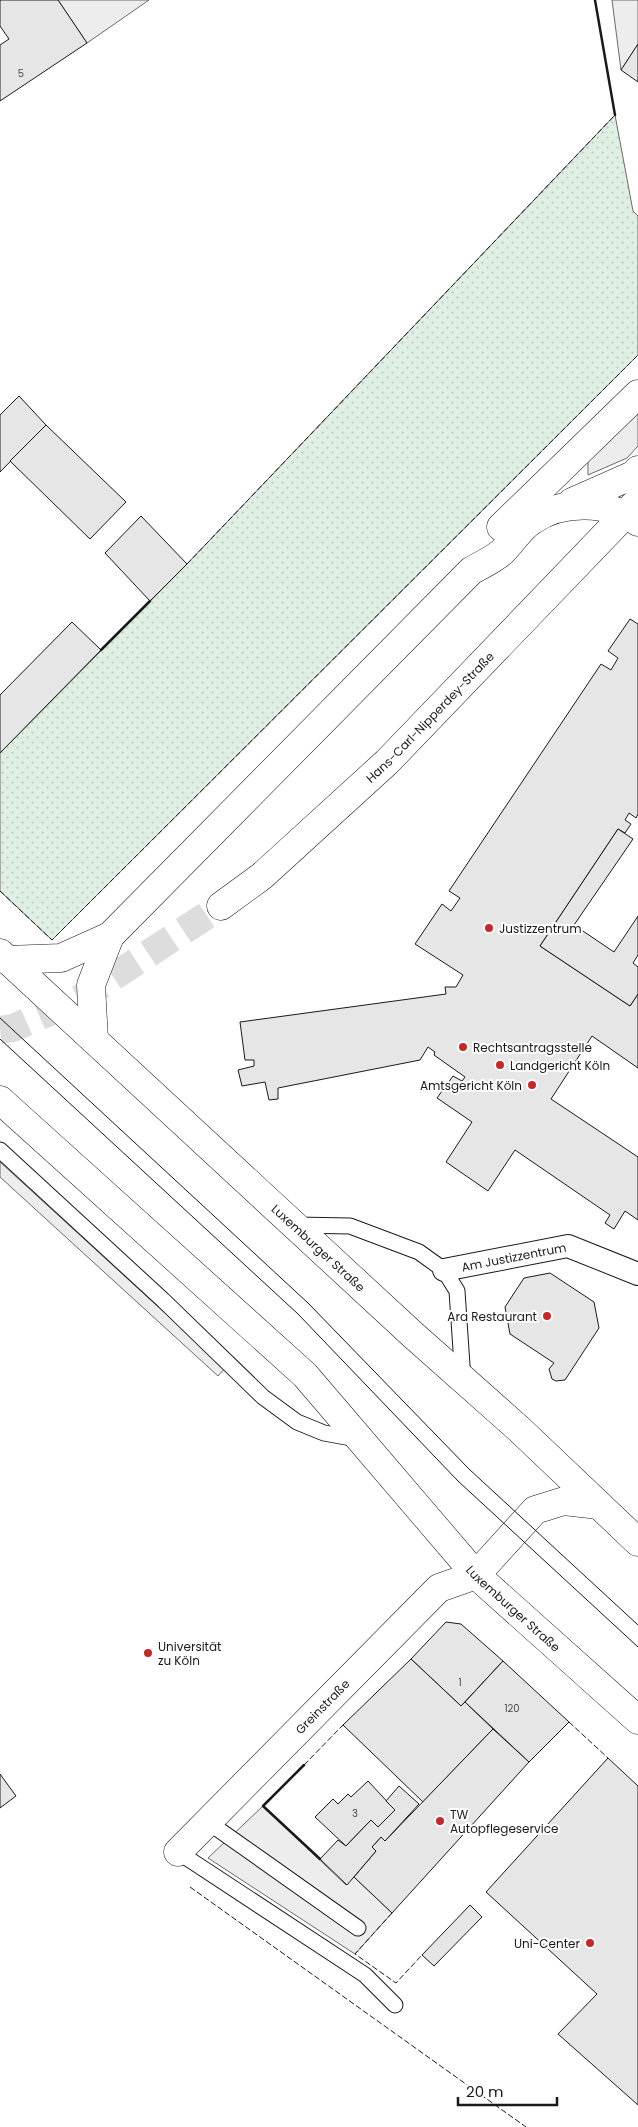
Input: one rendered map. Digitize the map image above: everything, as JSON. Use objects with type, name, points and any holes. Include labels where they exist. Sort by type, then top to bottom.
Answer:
[{"type":"main road","name":"Hans-Carl-Nipperdey-Straße","points":[[471,572],[488,540],[638,394]]},
{"type":"main road","name":"Hans-Carl-Nipperdey-Straße","points":[[110,936],[471,572],[502,552],[532,520],[633,475],[638,470]]},
{"type":"main road","name":"Hans-Carl-Nipperdey-Straße","points":[[561,506],[602,507],[634,512]]},
{"type":"main road","name":"Hans-Carl-Nipperdey-Straße","points":[[222,906],[262,876],[387,762],[634,512]]},
{"type":"main road","points":[[4,956],[61,958],[110,936]]},
{"type":"main road","points":[[94,1040],[91,985],[110,936]]},
{"type":"main road","name":"Luxemburger Straße","points":[[4,956],[294,1225],[519,1429],[638,1542]]},
{"type":"main road","name":"Luxemburger Straße","points":[[0,1100],[305,1376],[476,1575],[638,1720]]},
{"type":"main road","points":[[476,1575],[535,1510],[564,1501],[599,1506]]},
{"type":"main road","name":"Greinstraße","points":[[178,1852],[439,1588],[476,1575]]},
{"type":"street","name":"Am Justizzentrum","points":[[444,1270],[568,1246],[638,1274]]},
{"type":"lane","points":[[0,1150],[163,1300],[263,1397],[297,1422],[324,1433],[360,1440]]},
{"type":"lane","name":"Am Justizzentrum","points":[[294,1225],[350,1226],[419,1252],[444,1270],[457,1292],[463,1380]]},
{"type":"lane","points":[[208,1822],[358,1928]]},
{"type":"lane","points":[[178,1852],[365,1975],[395,2005]]},
{"type":"green space","points":[[615,115],[633,211],[638,216],[638,355],[52,940],[0,891],[0,753],[187,564]]},
{"type":"shaded area","points":[[58,0],[149,0],[87,43]]},
{"type":"shaded area","points":[[612,0],[638,0],[638,44],[621,70]]},
{"type":"shaded area","points":[[638,404],[638,446],[627,458],[588,475],[588,450]]},
{"type":"shaded area","points":[[0,1162],[225,1368],[218,1376],[0,1177]]},
{"type":"shaded area","points":[[263,1806],[346,1885],[354,1877],[392,1913],[355,1954],[208,1858]]},
{"type":"building","points":[[0,0],[58,0],[87,43],[0,101],[0,45],[9,39],[0,26]]},
{"type":"building","points":[[638,44],[638,82],[621,70]]},
{"type":"building","points":[[19,396],[46,425],[0,472],[0,415]]},
{"type":"building","points":[[46,425],[126,502],[90,539],[10,461]]},
{"type":"building","points":[[141,516],[187,564],[150,601],[105,553]]},
{"type":"building","name":"Justizzentrum","points":[[630,619],[638,624],[638,814],[636,818],[629,813],[625,820],[631,824],[625,833],[618,829],[540,946],[630,1006],[638,994],[638,1068],[592,1036],[551,1099],[638,1157],[638,1220],[625,1211],[614,1229],[605,1223],[610,1215],[515,1150],[488,1191],[446,1162],[472,1122],[437,1098],[453,1076],[462,1081],[465,1077],[434,1055],[435,1052],[428,1047],[420,1060],[278,1088],[278,1099],[269,1100],[265,1082],[242,1086],[238,1070],[254,1066],[254,1060],[245,1060],[240,1022],[446,994],[445,987],[456,987],[463,975],[415,944],[442,904],[451,911],[460,898],[449,891],[601,664],[611,670],[618,658],[608,651]]},
{"type":"building","points":[[72,622],[101,650],[0,753],[0,695]]},
{"type":"building","points":[[618,829],[633,839],[574,925],[614,952],[638,916],[638,955],[633,963],[638,967],[638,994],[630,1006],[540,946]]},
{"type":"building","points":[[550,1273],[594,1302],[599,1328],[565,1380],[556,1381],[552,1379],[549,1369],[554,1363],[510,1334],[505,1307],[524,1278]]},
{"type":"building","points":[[446,1622],[461,1624],[503,1661],[461,1706],[411,1659]]},
{"type":"building","points":[[411,1659],[461,1706],[465,1702],[493,1729],[423,1802],[343,1725]]},
{"type":"building","points":[[503,1661],[569,1722],[529,1762],[465,1702]]},
{"type":"building","name":"TW Autopflegeservice","points":[[493,1729],[529,1762],[392,1913],[354,1877],[376,1851],[372,1847],[381,1837],[385,1841]]},
{"type":"building","name":"Uni-Center","points":[[608,1758],[638,1786],[638,2105],[558,2034],[597,1994],[486,1892]]},
{"type":"building","points":[[0,1774],[16,1796],[0,1808]]},
{"type":"building","points":[[368,1781],[395,1810],[378,1827],[371,1820],[346,1846],[315,1817],[333,1799],[338,1804],[348,1794],[351,1797]]},
{"type":"building","points":[[399,1786],[419,1804],[385,1841],[381,1837],[372,1847],[376,1851],[347,1885],[320,1859],[338,1840],[346,1846],[371,1820],[378,1827],[395,1810],[386,1801]]},
{"type":"building","points":[[470,1905],[482,1917],[434,1966],[422,1955]]},
{"type":"tunnel","points":[[0,1030],[13,1028],[81,998],[221,906]]},
{"type":"tram line","points":[[0,1018],[308,1303],[469,1469],[638,1625]]},
{"type":"tram line","points":[[0,1039],[298,1314],[458,1481],[638,1647]]},
{"type":"fence","points":[[187,564],[615,115]]},
{"type":"fence","points":[[0,891],[52,940],[638,355]]},
{"type":"fence","points":[[569,1722],[608,1758]]},
{"type":"fence","points":[[304,1765],[343,1725]]},
{"type":"fence","points":[[190,1887],[526,2127]]},
{"type":"fence","points":[[392,1913],[355,1954],[396,1983],[422,1955]]},
{"type":"wall","points":[[595,0],[615,115]]},
{"type":"wall","points":[[101,650],[150,601]]},
{"type":"wall","points":[[304,1765],[263,1806],[320,1859]]},
{"type":"place","name":"Justizzentrum","points":[[489,928]]},
{"type":"place","name":"Rechtsantragsstelle","points":[[463,1047]]},
{"type":"place","name":"Landgericht Köln","points":[[500,1065]]},
{"type":"place","name":"Amtsgericht Köln","points":[[532,1085]]},
{"type":"place","name":"Ara Restaurant","points":[[547,1316]]},
{"type":"place","name":"Universität zu Köln","points":[[148,1653]]},
{"type":"place","name":"TW Autopflegeservice","points":[[440,1821]]},
{"type":"place","name":"Uni-Center","points":[[590,1943]]}]
